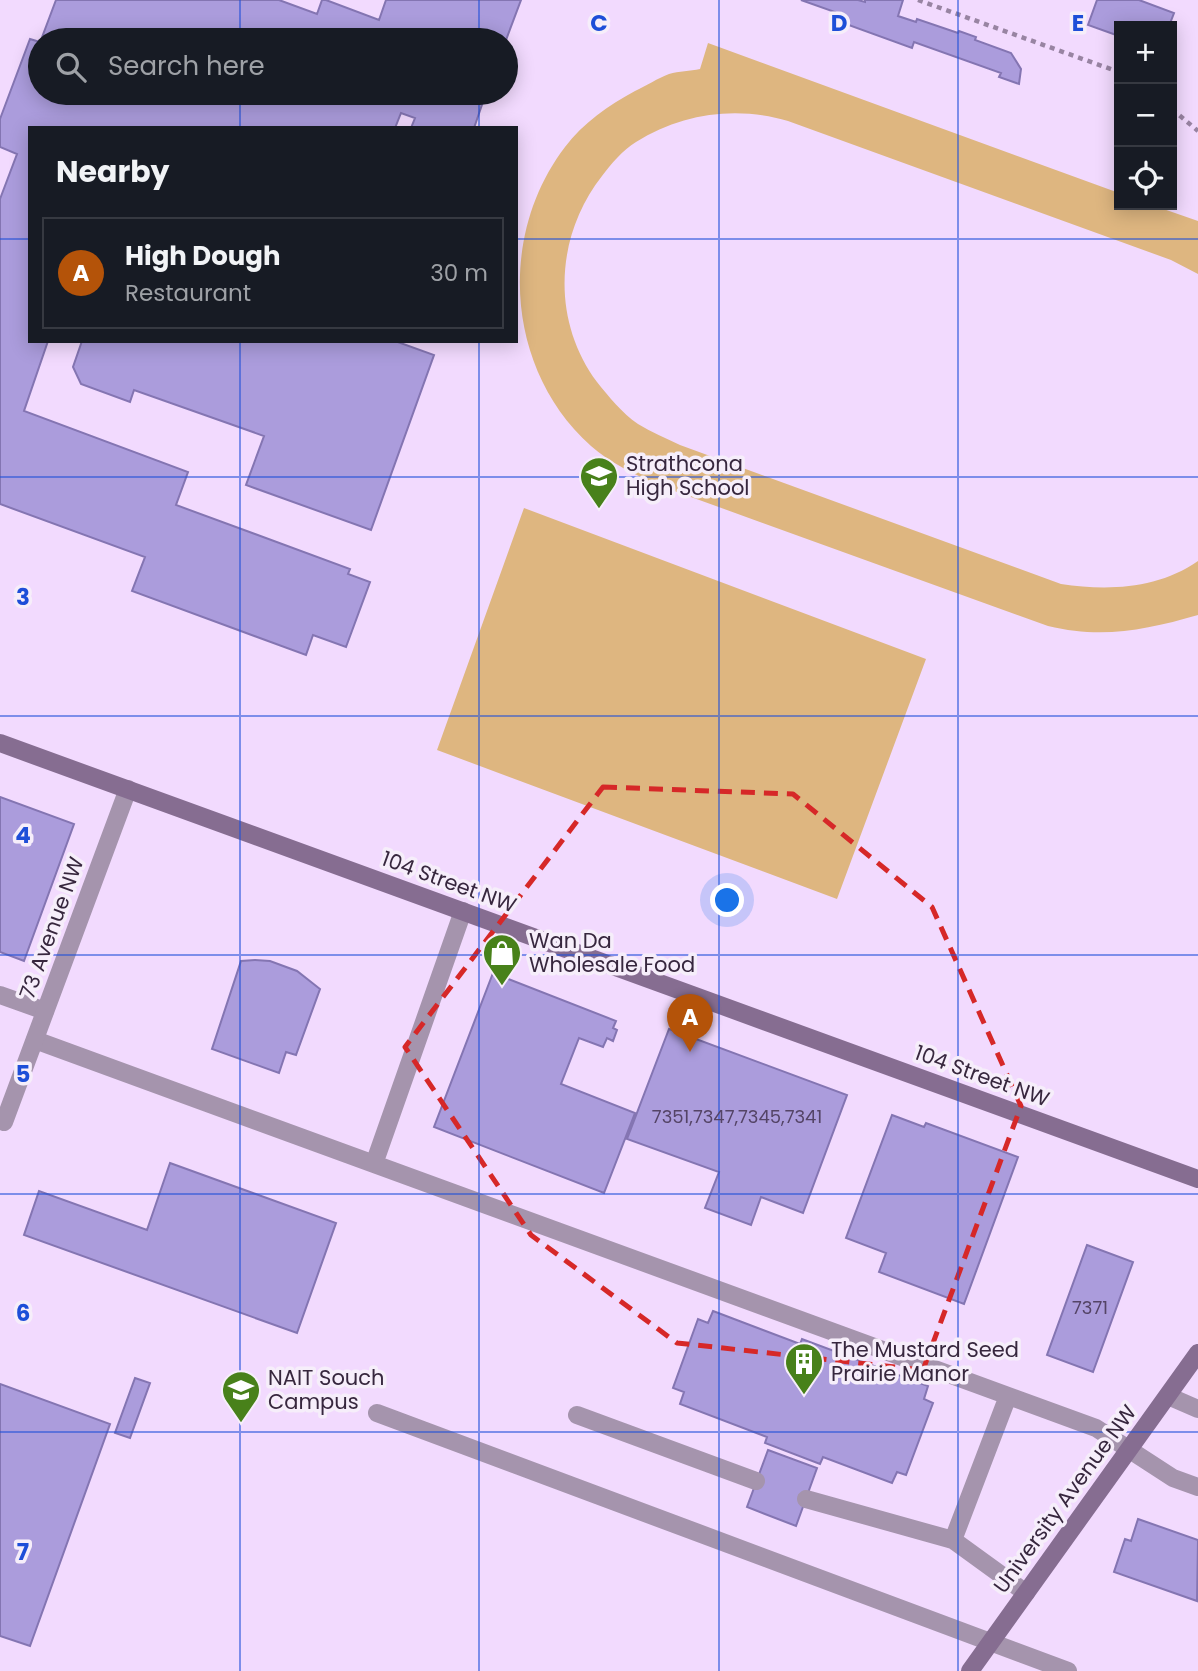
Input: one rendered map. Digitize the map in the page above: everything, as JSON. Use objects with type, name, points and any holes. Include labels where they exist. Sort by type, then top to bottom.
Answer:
[{"type":"main road","name":"104 Street NW","points":[[0,743],[1198,1179]]},
{"type":"main road","name":"University Avenue NW","points":[[970,1671],[1198,1353]]},
{"type":"street","name":"73 Avenue NW","points":[[4,1122],[128,789]]},
{"type":"street","points":[[374,1164],[463,911]]},
{"type":"street","points":[[0,995],[46,1011]]},
{"type":"street","points":[[35,1040],[1096,1428],[1173,1478],[1198,1487]]},
{"type":"street","points":[[953,1541],[1009,1396]]},
{"type":"street","points":[[1168,1396],[1198,1409]]},
{"type":"street","points":[[377,1413],[1068,1671]]},
{"type":"street","points":[[577,1415],[756,1481]]},
{"type":"street","points":[[806,1499],[953,1541],[1026,1593]]},
{"type":"path","points":[[918,0],[1114,70]]},
{"type":"path","points":[[1177,112],[1198,131]]},
{"type":"highlighted area","points":[[603,787],[793,794],[932,907],[1021,1106],[923,1370],[677,1343],[531,1235],[405,1047]]},
{"type":"shaded area","points":[[708,43],[1114,191],[1114,210],[1166,210],[1198,221],[1198,274],[1171,260],[788,121],[769,116],[730,113],[691,119],[654,132],[622,153],[586,200],[575,225],[568,251],[566,305],[582,358],[611,399],[638,424],[680,445],[1061,584],[1132,586],[1166,577],[1198,561],[1198,615],[1124,631],[1087,632],[1048,626],[655,484],[622,467],[591,446],[563,415],[542,380],[527,341],[521,301],[521,261],[528,221],[543,182],[565,147],[588,122],[616,102],[661,78],[673,73],[700,69]]},
{"type":"shaded area","points":[[524,508],[926,659],[837,899],[437,750]]},
{"type":"building","points":[[56,0],[279,0],[317,14],[322,0],[326,0],[379,20],[386,0],[521,0],[510,28],[46,28]]},
{"type":"building","points":[[801,0],[903,0],[898,16],[916,22],[917,19],[958,33],[959,31],[1011,53],[1021,69],[1019,84],[999,77],[1001,73],[914,42],[912,48],[832,19],[835,12]]},
{"type":"building","points":[[1097,0],[1139,0],[1174,13],[1171,21],[1114,21],[1114,34],[1088,25]]},
{"type":"building","points":[[28,44],[28,105],[482,105],[475,126],[412,126],[415,118],[401,113],[396,126],[28,126],[28,343],[47,343],[24,411],[188,472],[176,505],[350,569],[348,574],[370,582],[346,647],[313,635],[306,655],[132,591],[145,557],[0,504],[0,199],[17,154],[0,147],[0,119]]},
{"type":"building","points":[[81,343],[401,343],[434,355],[371,530],[246,485],[264,436],[134,390],[130,402],[81,384],[73,367]]},
{"type":"building","points":[[0,797],[74,824],[24,961],[0,952]]},
{"type":"building","points":[[241,961],[270,961],[297,971],[320,989],[296,1055],[286,1052],[279,1073],[212,1049]]},
{"type":"building","points":[[493,973],[616,1021],[613,1028],[617,1030],[613,1041],[607,1038],[603,1047],[579,1038],[561,1084],[635,1113],[604,1193],[434,1127]]},
{"type":"building","points":[[669,1029],[847,1095],[803,1213],[761,1197],[751,1225],[705,1208],[719,1172],[627,1139]]},
{"type":"building","points":[[892,1115],[924,1127],[926,1123],[1018,1157],[964,1304],[879,1272],[886,1253],[846,1238]]},
{"type":"building","points":[[170,1163],[336,1223],[297,1333],[24,1235],[39,1191],[147,1230]]},
{"type":"building","points":[[1087,1245],[1133,1262],[1093,1372],[1047,1355]]},
{"type":"building","name":"The Mustard Seed Prairie Manor","points":[[713,1311],[800,1344],[802,1339],[928,1386],[924,1399],[933,1403],[906,1475],[897,1472],[892,1483],[823,1457],[820,1464],[765,1443],[767,1437],[680,1404],[684,1392],[673,1388],[698,1319],[708,1323]]},
{"type":"building","points":[[135,1378],[150,1383],[130,1438],[115,1433]]},
{"type":"building","points":[[0,1384],[110,1424],[30,1646],[0,1636]]},
{"type":"building","points":[[768,1450],[817,1468],[796,1526],[747,1507]]},
{"type":"building","points":[[1138,1519],[1198,1540],[1197,1601],[1114,1572],[1125,1539],[1131,1541]]},
{"type":"place","name":"Strathcona High School","points":[[599,510]]},
{"type":"place","name":"Wan Da Wholesale Food","points":[[502,987]]},
{"type":"place","name":"High Dough","points":[[690,1052]]},
{"type":"place","name":"The Mustard Seed Prairie Manor","points":[[804,1396]]},
{"type":"place","name":"NAIT Souch Campus","points":[[241,1424]]}]
